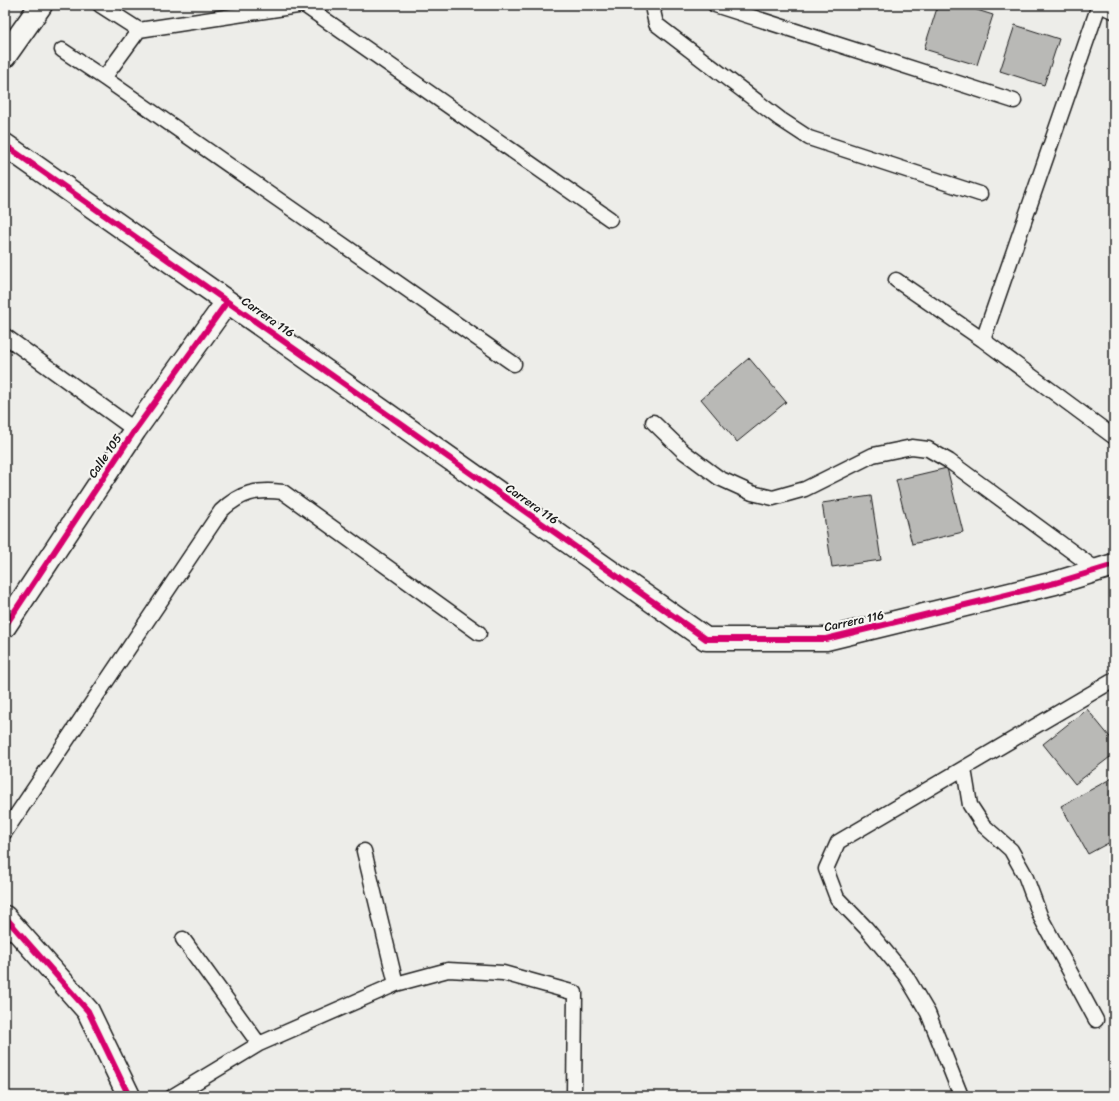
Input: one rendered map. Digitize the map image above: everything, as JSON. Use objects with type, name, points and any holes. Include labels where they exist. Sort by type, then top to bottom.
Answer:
[{"type":"street","points":[[5,56],[41,5]]},
{"type":"street","points":[[1109,5],[1114,7]]},
{"type":"street","name":"Carrera 116","points":[[5,145],[706,639],[826,639],[1055,583],[1106,568]]},
{"type":"street","name":"Calle 105","points":[[5,626],[135,430],[227,302]]},
{"type":"street","points":[[5,918],[88,1011],[129,1096]]},
{"type":"lane","points":[[100,5],[139,30],[304,5],[610,219]]},
{"type":"lane","points":[[656,5],[653,11],[656,24],[780,120],[809,138],[980,194]]},
{"type":"lane","points":[[715,5],[1014,101]]},
{"type":"lane","points":[[983,340],[1098,5]]},
{"type":"lane","points":[[104,78],[139,30]]},
{"type":"lane","points":[[62,50],[514,364]]},
{"type":"lane","points":[[896,280],[983,340],[1114,437]]},
{"type":"lane","points":[[5,336],[135,430]]},
{"type":"lane","points":[[653,422],[684,452],[719,478],[752,493],[773,498],[805,489],[873,455],[912,447],[928,449],[949,461],[1106,568]]},
{"type":"lane","points":[[5,832],[222,511],[231,501],[245,494],[264,490],[283,492],[479,633]]},
{"type":"lane","points":[[961,1096],[928,1013],[906,976],[866,928],[837,898],[826,869],[838,842],[1114,680]]},
{"type":"lane","points":[[964,769],[970,805],[983,825],[1012,850],[1025,875],[1041,918],[1096,1020]]},
{"type":"lane","points":[[364,851],[396,984]]},
{"type":"lane","points":[[183,939],[259,1044]]},
{"type":"lane","points":[[173,1096],[259,1044],[396,984],[448,970],[503,973],[575,993],[574,1096]]},
{"type":"building","points":[[938,5],[961,5],[993,15],[977,65],[924,49]]},
{"type":"building","points":[[1015,25],[1059,39],[1044,85],[1000,71]]},
{"type":"building","points":[[749,358],[786,402],[737,442],[701,399]]},
{"type":"building","points":[[947,468],[963,532],[912,544],[896,480]]},
{"type":"building","points":[[871,496],[881,560],[832,567],[822,503]]},
{"type":"building","points":[[1087,709],[1114,742],[1114,754],[1075,784],[1043,744]]},
{"type":"building","points":[[1114,777],[1114,840],[1088,854],[1061,806]]},
{"type":"cycle path","points":[[5,145],[706,639],[826,639],[1055,583],[1114,565]]},
{"type":"cycle path","points":[[5,626],[135,430],[227,302]]},
{"type":"cycle path","points":[[5,917],[88,1011],[129,1096]]}]
